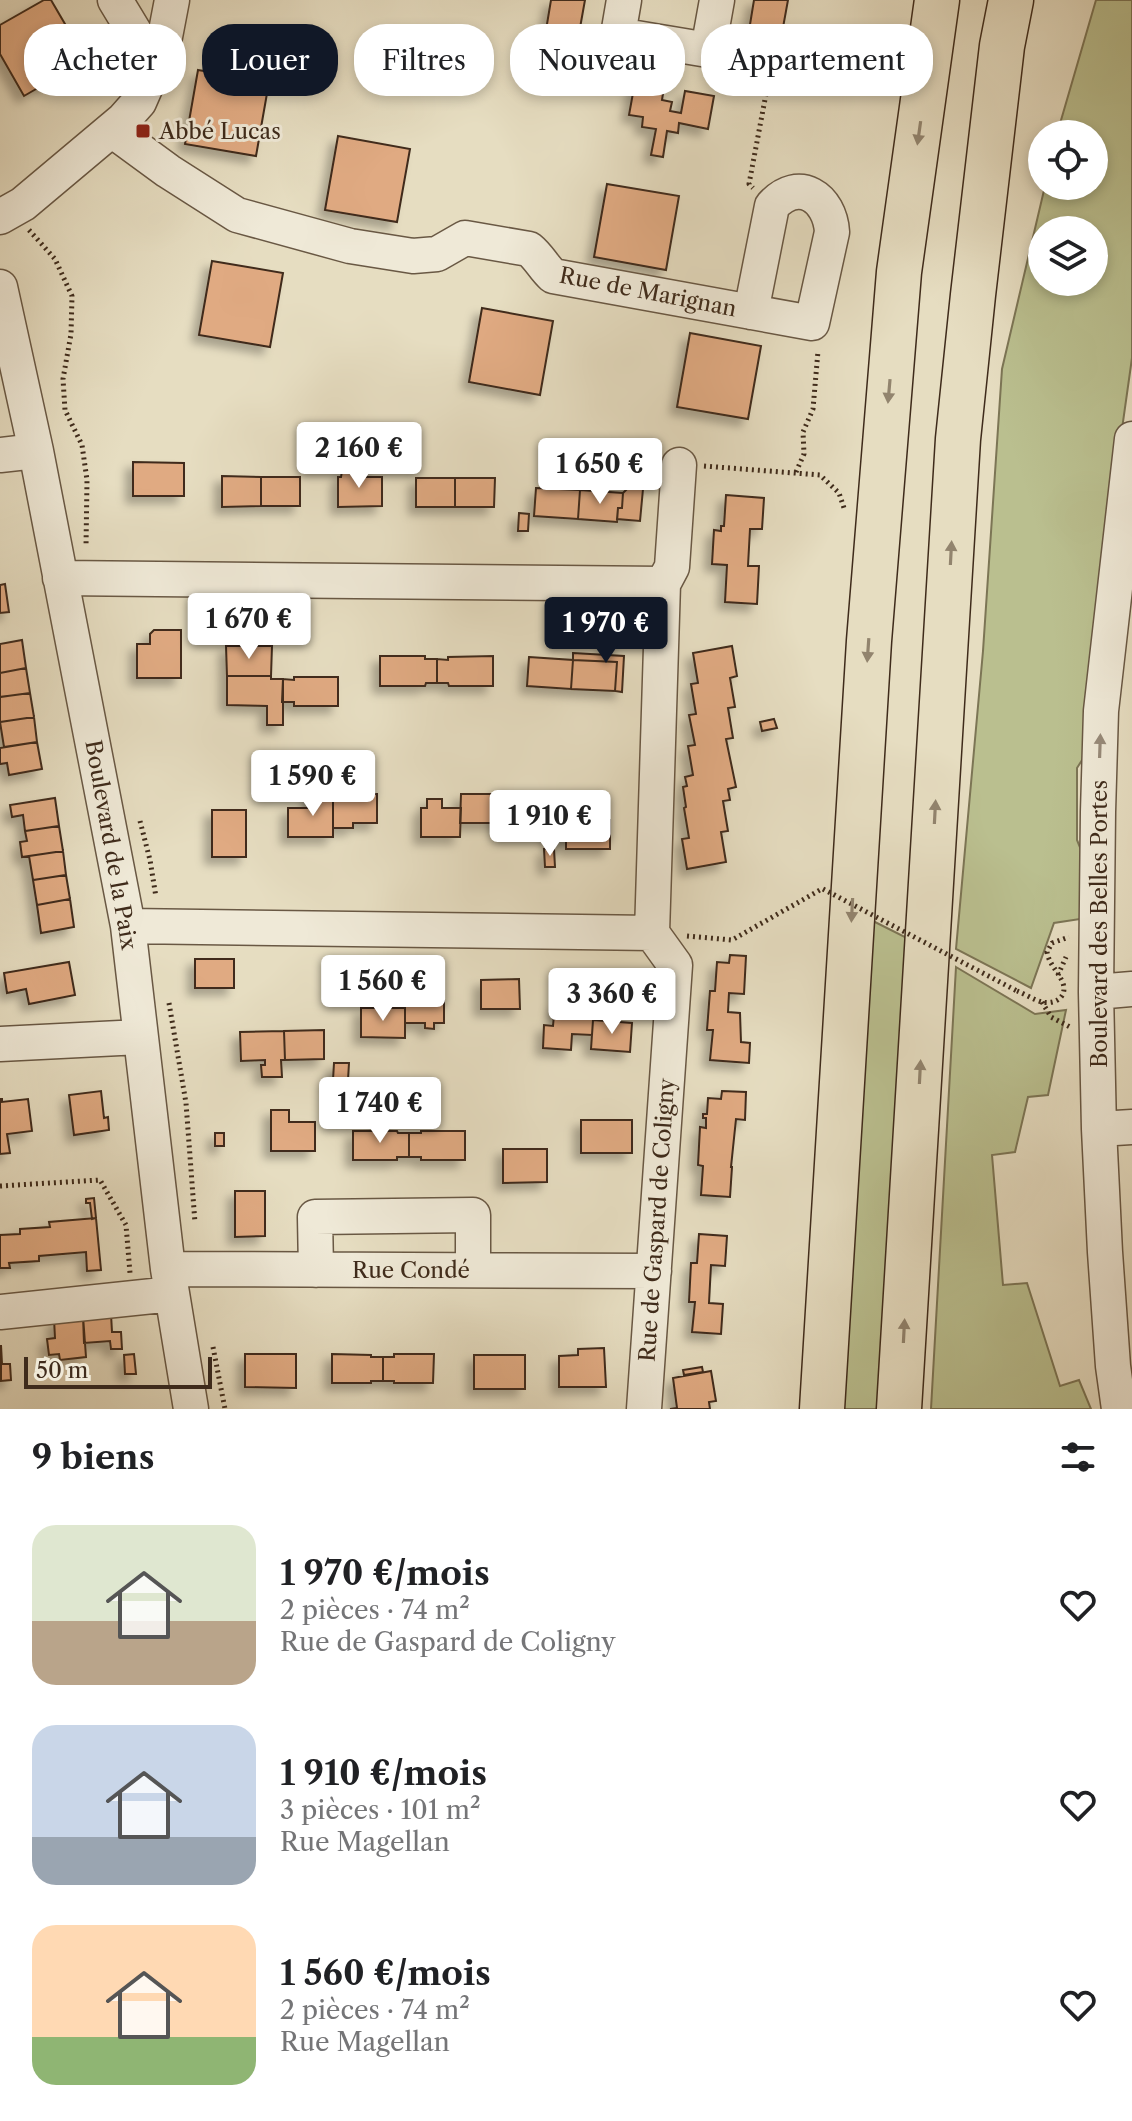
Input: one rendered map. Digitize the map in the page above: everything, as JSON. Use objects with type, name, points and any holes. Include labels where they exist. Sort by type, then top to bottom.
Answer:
[{"type":"highway","points":[[822,1409],[870,625],[899,272],[937,0]]},
{"type":"highway","points":[[899,1409],[958,439],[1002,46],[1011,0]]},
{"type":"street","points":[[115,0],[130,24]]},
{"type":"street","points":[[167,24],[172,0]]},
{"type":"street","points":[[624,0],[618,35],[701,49]]},
{"type":"street","points":[[713,24],[717,0]]},
{"type":"street","points":[[0,217],[23,204],[112,130],[142,96]]},
{"type":"street","name":"Rue de Marignan","points":[[112,130],[168,171],[237,215],[350,246],[413,256],[437,254],[465,238],[529,249],[538,255],[553,276],[812,323]]},
{"type":"street","points":[[772,206],[790,192],[803,192],[816,197],[831,218],[832,232],[812,323]]},
{"type":"street","name":"Rue de Marignan","points":[[751,312],[772,206]]},
{"type":"street","name":"Boulevard de la Paix","points":[[0,287],[36,451],[128,926],[170,1282],[191,1409]]},
{"type":"street","name":"Boulevard des Belles Portes","points":[[1119,1409],[1105,1252],[1116,1128],[1096,992],[1101,711],[1132,439]]},
{"type":"street","points":[[0,455],[36,451]]},
{"type":"street","points":[[128,926],[652,933],[663,584],[672,567],[679,465]]},
{"type":"street","points":[[60,578],[663,584]]},
{"type":"street","name":"Rue de Gaspard de Coligny","points":[[644,1409],[675,965],[652,933]]},
{"type":"street","points":[[1096,992],[1132,989]]},
{"type":"street","points":[[0,1044],[140,1037]]},
{"type":"street","points":[[316,1270],[315,1217],[473,1215],[473,1270]]},
{"type":"street","name":"Rue Condé","points":[[0,1312],[132,1298],[170,1282],[316,1270],[654,1271]]},
{"type":"path","points":[[766,96],[749,184],[772,206]]},
{"type":"path","points":[[796,472],[804,454],[803,432],[813,409],[819,338],[812,323]]},
{"type":"path","points":[[679,465],[820,475]]},
{"type":"path","points":[[732,940],[823,889],[1042,1002]]},
{"type":"path","points":[[0,1186],[100,1180],[126,1225],[132,1298]]},
{"type":"green space","points":[[1096,0],[1132,0],[1132,358],[1101,578],[1091,746],[1077,768],[1077,840],[1086,862],[1087,918],[1054,923],[1031,988],[956,949],[983,651],[1002,369],[1028,258],[1028,296],[1108,296],[1108,216],[1038,216],[1042,200],[1108,200],[1108,120],[1061,120]]},
{"type":"green space","points":[[869,919],[913,941],[881,1409],[840,1409]]},
{"type":"green space","points":[[956,967],[1035,1014],[1066,1010],[1048,1095],[1028,1097],[1015,1152],[992,1155],[1003,1285],[1027,1283],[1060,1386],[1079,1380],[1091,1409],[931,1409]]},
{"type":"building","points":[[44,0],[51,0],[65,24],[24,24],[24,96],[0,54],[0,25]]},
{"type":"building","points":[[551,0],[585,0],[581,24],[547,24]]},
{"type":"building","points":[[754,0],[788,0],[784,24],[750,24]]},
{"type":"building","points":[[198,70],[202,71],[202,96],[267,96],[256,156],[185,144]]},
{"type":"building","points":[[685,91],[714,96],[708,129],[679,123],[678,133],[667,131],[663,157],[651,155],[656,129],[642,127],[643,117],[629,115],[632,96],[663,96],[662,100],[672,102],[670,111],[681,113]]},
{"type":"building","points":[[338,136],[410,149],[397,222],[325,210]]},
{"type":"building","points":[[607,184],[679,196],[666,270],[594,257]]},
{"type":"building","points":[[212,261],[283,273],[270,347],[199,335]]},
{"type":"building","points":[[482,308],[553,321],[540,395],[469,382]]},
{"type":"building","points":[[690,333],[761,346],[748,419],[677,407]]},
{"type":"building","points":[[133,462],[184,463],[184,496],[133,496]]},
{"type":"building","points":[[620,464],[642,465],[641,478],[619,476]]},
{"type":"building","points":[[342,471],[366,471],[366,477],[382,477],[382,506],[338,507],[338,477],[341,477]]},
{"type":"building","points":[[222,476],[261,477],[261,506],[222,507]]},
{"type":"building","points":[[261,477],[300,477],[300,506],[261,506]]},
{"type":"building","points":[[416,478],[455,478],[455,507],[416,507]]},
{"type":"building","points":[[455,478],[495,478],[494,507],[455,507]]},
{"type":"building","points":[[536,488],[580,490],[578,519],[534,516]]},
{"type":"building","points":[[628,488],[643,489],[640,521],[617,519],[623,493]]},
{"type":"building","points":[[580,490],[623,493],[617,522],[578,519]]},
{"type":"building","points":[[726,495],[764,498],[762,529],[750,529],[748,566],[759,566],[757,604],[725,602],[727,565],[712,564],[714,530],[721,531],[721,526],[724,526]]},
{"type":"building","points":[[519,513],[529,514],[528,531],[518,531]]},
{"type":"building","points":[[5,584],[9,612],[0,613],[0,585]]},
{"type":"building","points":[[154,630],[181,630],[181,678],[137,678],[137,644],[150,644],[150,634]]},
{"type":"building","points":[[22,640],[26,668],[0,673],[0,644]]},
{"type":"building","points":[[226,646],[272,646],[271,676],[227,676]]},
{"type":"building","points":[[732,646],[737,676],[730,678],[735,707],[728,708],[733,738],[726,739],[736,787],[728,789],[730,800],[723,801],[728,831],[721,832],[726,862],[687,869],[682,839],[689,838],[683,787],[687,786],[685,777],[693,775],[688,746],[695,745],[689,715],[696,714],[691,684],[698,683],[693,653]]},
{"type":"building","points":[[573,653],[624,656],[622,692],[615,691],[617,662],[573,660]]},
{"type":"building","points":[[380,656],[437,659],[437,683],[380,686]]},
{"type":"building","points":[[493,656],[493,686],[437,683],[437,659]]},
{"type":"building","points":[[529,657],[573,660],[571,689],[527,686]]},
{"type":"building","points":[[573,660],[617,662],[615,691],[571,689]]},
{"type":"building","points":[[26,668],[30,693],[0,697],[0,673]]},
{"type":"building","points":[[227,676],[283,679],[283,725],[267,725],[267,706],[227,705]]},
{"type":"building","points":[[294,677],[338,677],[338,706],[294,706],[294,702],[282,702],[283,679],[294,680]]},
{"type":"building","points":[[30,693],[34,717],[0,722],[0,697]]},
{"type":"building","points":[[34,717],[37,742],[4,747],[0,722]]},
{"type":"building","points":[[774,719],[777,728],[762,731],[760,722]]},
{"type":"building","points":[[37,742],[42,769],[9,775],[7,763],[0,764],[0,748]]},
{"type":"building","points":[[326,773],[327,784],[317,784],[317,774]]},
{"type":"building","points":[[314,793],[333,793],[333,837],[288,837],[288,808],[310,808],[310,797]]},
{"type":"building","points":[[333,794],[377,794],[377,823],[353,823],[353,828],[333,828]]},
{"type":"building","points":[[461,794],[505,794],[505,823],[460,823]]},
{"type":"building","points":[[55,798],[59,826],[25,831],[23,815],[12,817],[10,805]]},
{"type":"building","points":[[427,799],[442,799],[442,808],[461,808],[460,837],[421,837],[421,808],[427,808]]},
{"type":"building","points":[[212,810],[246,810],[246,857],[212,857]]},
{"type":"building","points":[[566,820],[610,820],[610,849],[566,849]]},
{"type":"building","points":[[59,826],[63,851],[22,857],[20,842],[27,841],[25,831]]},
{"type":"building","points":[[544,849],[554,849],[555,867],[545,867]]},
{"type":"building","points":[[63,851],[66,875],[33,880],[29,856]]},
{"type":"building","points":[[66,875],[70,899],[37,905],[33,880]]},
{"type":"building","points":[[70,899],[74,927],[41,933],[37,905]]},
{"type":"building","points":[[730,955],[746,956],[744,994],[729,993],[728,1012],[740,1013],[741,1042],[750,1043],[749,1063],[710,1060],[713,1030],[707,1030],[710,991],[715,991],[717,962],[729,963]]},
{"type":"building","points":[[195,959],[234,959],[234,988],[195,988]]},
{"type":"building","points":[[69,962],[75,995],[29,1004],[26,989],[7,993],[4,973]]},
{"type":"building","points":[[519,979],[520,1009],[481,1009],[481,980]]},
{"type":"building","points":[[405,994],[444,994],[444,1023],[434,1023],[434,1029],[425,1028],[425,1023],[405,1023]]},
{"type":"building","points":[[555,1004],[594,1006],[592,1035],[572,1034],[571,1050],[543,1048],[544,1025],[553,1026]]},
{"type":"building","points":[[361,1008],[405,1008],[405,1038],[361,1037]]},
{"type":"building","points":[[593,1020],[632,1023],[630,1052],[591,1049]]},
{"type":"building","points":[[324,1030],[324,1059],[285,1060],[284,1031]]},
{"type":"building","points":[[284,1031],[282,1077],[262,1077],[261,1065],[265,1065],[265,1060],[241,1061],[240,1032]]},
{"type":"building","points":[[334,1063],[349,1063],[348,1080],[333,1080]]},
{"type":"building","points":[[101,1091],[104,1118],[108,1117],[109,1130],[74,1135],[69,1095]]},
{"type":"building","points":[[722,1091],[746,1092],[745,1120],[736,1119],[730,1197],[701,1195],[703,1166],[698,1165],[700,1127],[706,1128],[703,1114],[707,1114],[708,1098],[721,1099]]},
{"type":"building","points":[[0,1099],[2,1102],[28,1099],[32,1131],[7,1134],[10,1153],[0,1154]]},
{"type":"building","points":[[271,1110],[289,1110],[289,1122],[315,1122],[315,1151],[271,1151]]},
{"type":"building","points":[[581,1120],[632,1120],[632,1153],[581,1153]]},
{"type":"building","points":[[353,1131],[409,1133],[409,1157],[353,1160]]},
{"type":"building","points":[[465,1131],[465,1160],[409,1157],[409,1133]]},
{"type":"building","points":[[215,1133],[224,1133],[224,1146],[215,1146]]},
{"type":"building","points":[[503,1149],[547,1149],[547,1182],[503,1183]]},
{"type":"building","points":[[235,1191],[265,1191],[265,1236],[235,1237]]},
{"type":"building","points":[[94,1198],[96,1218],[92,1219],[90,1203],[86,1203],[86,1199]]},
{"type":"building","points":[[96,1218],[101,1270],[87,1271],[86,1252],[39,1256],[39,1261],[9,1263],[10,1268],[0,1268],[0,1235],[20,1234],[20,1229],[50,1227],[49,1222]]},
{"type":"building","points":[[699,1234],[727,1236],[725,1266],[711,1265],[709,1303],[723,1304],[721,1334],[692,1332],[695,1302],[689,1302],[691,1263],[697,1263]]},
{"type":"building","points":[[111,1314],[112,1332],[121,1332],[122,1349],[111,1349],[110,1341],[84,1343],[83,1316]]},
{"type":"building","points":[[83,1316],[86,1357],[60,1360],[59,1354],[49,1355],[47,1339],[55,1338],[54,1319]]},
{"type":"building","points":[[1,1345],[2,1364],[10,1364],[11,1380],[1,1381]]},
{"type":"building","points":[[604,1348],[606,1387],[559,1387],[559,1356],[578,1355],[578,1349]]},
{"type":"building","points":[[134,1354],[136,1374],[125,1374],[124,1355]]},
{"type":"building","points":[[245,1354],[296,1354],[296,1388],[245,1387]]},
{"type":"building","points":[[332,1354],[383,1357],[383,1381],[332,1383]]},
{"type":"building","points":[[394,1354],[434,1354],[433,1383],[383,1381],[383,1357],[394,1357]]},
{"type":"building","points":[[474,1355],[525,1355],[525,1389],[474,1389]]},
{"type":"building","points":[[702,1367],[703,1372],[684,1375],[683,1370]]},
{"type":"building","points":[[711,1371],[716,1401],[709,1402],[710,1409],[670,1409],[677,1408],[673,1378]]},
{"type":"place","name":"Abbé Lucas","points":[[143,131]]}]
